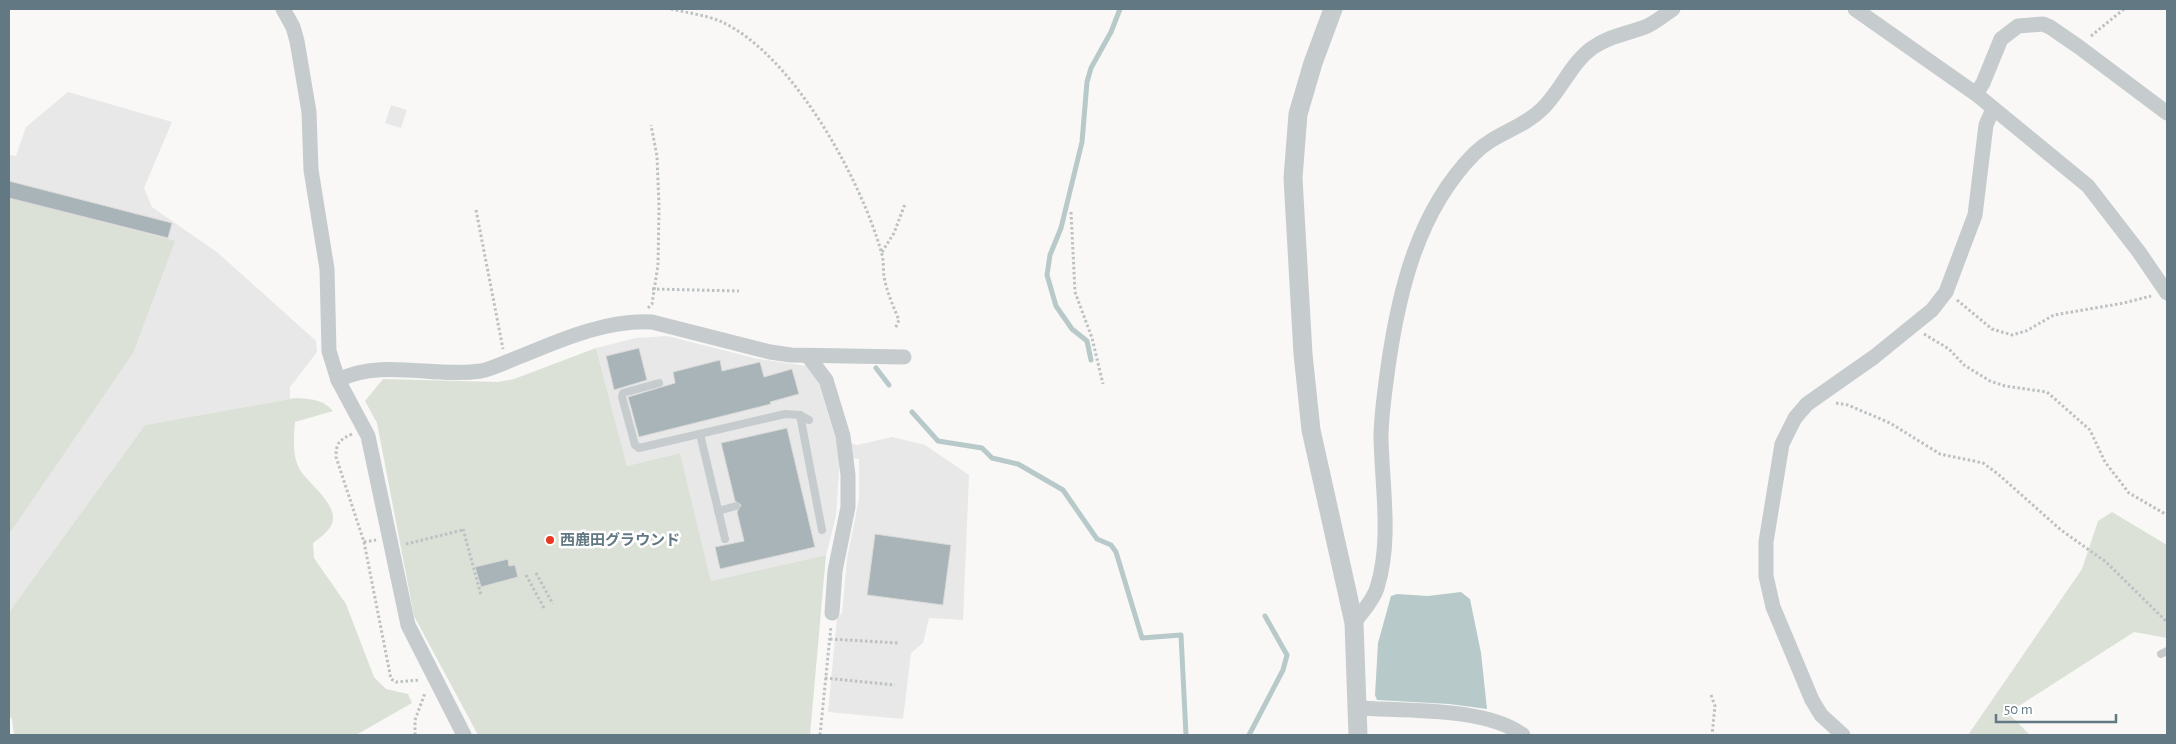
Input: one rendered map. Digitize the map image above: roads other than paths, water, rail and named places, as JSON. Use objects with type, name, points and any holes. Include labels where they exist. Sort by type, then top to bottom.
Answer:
[{"type":"street","points":[[283,9],[293,27],[302,65],[309,112],[311,170],[327,269],[329,351],[338,380],[368,436],[408,625],[428,678],[464,735]]},
{"type":"street","points":[[1333,9],[1313,63],[1298,114],[1293,178],[1303,354],[1311,430],[1354,623],[1358,735]]},
{"type":"street","points":[[1354,623],[1377,589],[1381,564],[1386,523],[1381,436],[1395,316],[1416,244],[1434,206],[1454,175],[1476,152],[1498,134],[1522,125],[1544,108],[1590,49],[1613,36],[1646,27],[1673,9]]},
{"type":"street","points":[[1855,9],[1976,94],[2088,186],[2139,252],[2166,292]]},
{"type":"street","points":[[1976,94],[1984,83],[2001,40],[2018,26],[2043,24],[2079,47],[2167,113]]},
{"type":"street","points":[[1843,735],[1821,715],[1812,700],[1774,607],[1766,576],[1767,532],[1782,444],[1795,418],[1807,404],[1874,357],[1910,328],[1932,310],[1946,292],[1975,215],[1986,125],[1993,109]]},
{"type":"street","points":[[338,380],[366,370],[481,370],[567,337],[636,321],[661,324],[770,352],[808,356],[904,357]]},
{"type":"street","points":[[808,356],[826,380],[843,436],[848,475],[848,507],[835,571],[832,613]]},
{"type":"street","points":[[1358,708],[1474,716],[1498,722],[1523,735]]},
{"type":"lane","points":[[660,384],[623,393],[622,397],[635,445],[639,448],[785,414],[800,415],[809,420]]},
{"type":"lane","points":[[800,415],[822,530]]},
{"type":"lane","points":[[700,434],[725,539]]},
{"type":"lane","points":[[718,511],[736,506]]},
{"type":"waterway","points":[[1091,360],[1087,341],[1072,329],[1056,306],[1047,275],[1050,255],[1061,228],[1082,142],[1087,82],[1091,68],[1111,32],[1120,9]]},
{"type":"waterway","points":[[876,368],[889,385]]},
{"type":"waterway","points":[[912,412],[938,441],[982,448],[992,458],[1018,464],[1063,490],[1097,539],[1111,545],[1116,552],[1142,638],[1181,635],[1186,735]]},
{"type":"waterway","points":[[1249,735],[1283,670],[1287,655],[1265,616]]},
{"type":"place","name":"西鹿田グラウンド","points":[[550,540]]}]
